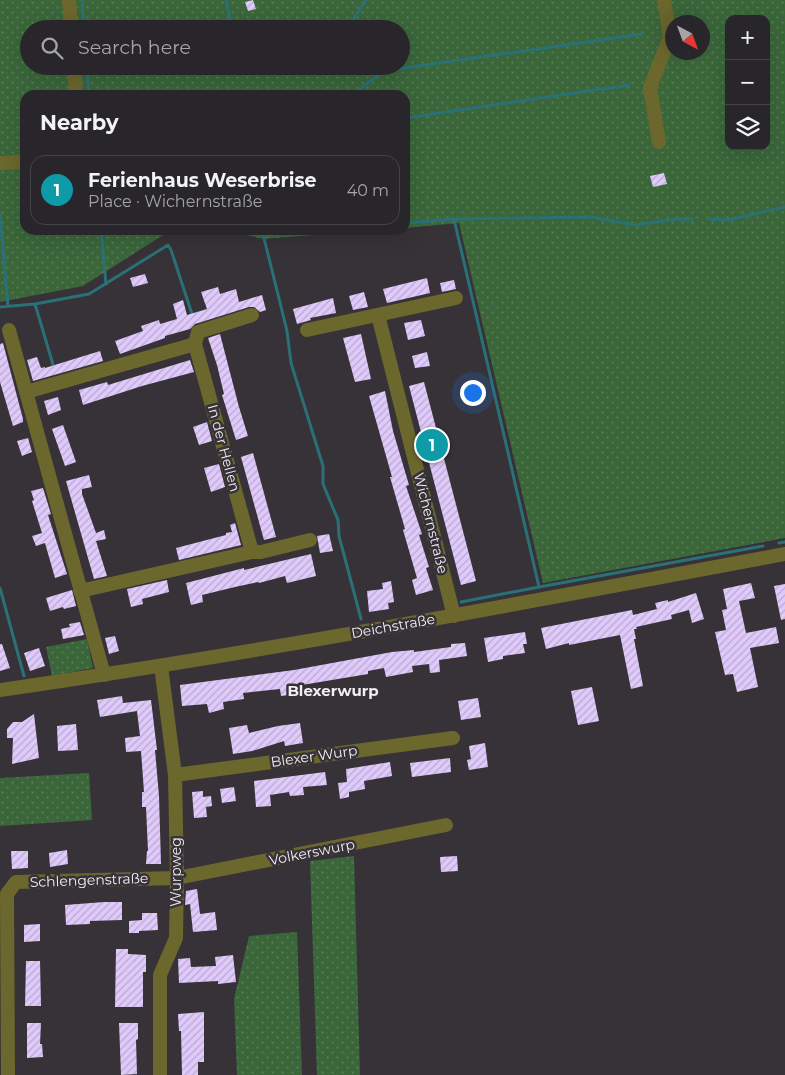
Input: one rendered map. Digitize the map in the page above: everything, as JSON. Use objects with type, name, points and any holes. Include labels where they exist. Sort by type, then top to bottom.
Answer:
[{"type":"street","points":[[69,0],[70,20]]},
{"type":"street","points":[[659,142],[650,88],[670,36],[664,0]]},
{"type":"street","points":[[75,75],[76,90]]},
{"type":"street","points":[[1,163],[20,162]]},
{"type":"street","points":[[307,330],[456,298]]},
{"type":"street","points":[[26,392],[195,344],[198,332],[252,315]]},
{"type":"street","name":"Wichernstraße","points":[[378,315],[454,616]]},
{"type":"street","points":[[9,330],[104,675]]},
{"type":"street","name":"In der Hellen","points":[[195,344],[252,552]]},
{"type":"street","points":[[80,591],[310,540]]},
{"type":"street","name":"Deichstraße","points":[[0,690],[161,666],[454,616],[785,554]]},
{"type":"street","name":"Wurpweg","points":[[160,1075],[160,976],[176,938],[177,878],[175,775],[161,666]]},
{"type":"street","name":"Blexer Wurp","points":[[175,775],[453,738]]},
{"type":"street","name":"Volkerswurp","points":[[177,878],[446,826]]},
{"type":"street","name":"Schlengenstraße","points":[[8,1075],[7,894],[16,882],[177,878]]},
{"type":"green space","points":[[0,0],[785,0],[785,538],[543,583],[459,223],[410,228],[410,90],[20,90],[20,235],[163,235],[83,286],[0,302]]},
{"type":"green space","points":[[247,235],[313,235],[263,239]]},
{"type":"green space","points":[[87,639],[93,668],[52,676],[46,647]]},
{"type":"green space","points":[[89,773],[92,820],[0,826],[0,778]]},
{"type":"green space","points":[[354,856],[360,1075],[317,1075],[310,861]]},
{"type":"green space","points":[[297,932],[302,1075],[237,1075],[234,999],[249,936]]},
{"type":"building","points":[[253,0],[256,9],[248,11],[245,2]]},
{"type":"building","points":[[664,173],[667,184],[653,187],[650,176]]},
{"type":"building","points":[[145,274],[148,283],[133,287],[130,278]]},
{"type":"building","points":[[427,278],[430,293],[387,303],[383,289]]},
{"type":"building","points":[[454,280],[456,289],[442,292],[440,283]]},
{"type":"building","points":[[218,287],[220,294],[236,289],[239,302],[262,295],[266,310],[260,312],[254,307],[249,307],[195,324],[190,329],[165,336],[165,338],[120,354],[115,341],[143,331],[141,326],[159,320],[160,324],[177,319],[173,304],[183,300],[187,315],[207,309],[201,292]]},
{"type":"building","points":[[364,292],[368,307],[353,310],[349,296]]},
{"type":"building","points":[[333,298],[336,313],[310,318],[311,320],[297,324],[293,309]]},
{"type":"building","points":[[421,320],[425,336],[408,340],[404,323]]},
{"type":"building","points":[[220,334],[248,436],[236,440],[222,395],[224,394],[217,365],[208,338]]},
{"type":"building","points":[[361,334],[371,379],[355,382],[343,338]]},
{"type":"building","points":[[3,343],[23,419],[23,422],[13,426],[0,382],[0,344]]},
{"type":"building","points":[[100,351],[103,361],[33,381],[27,360],[37,357],[41,368],[45,368]]},
{"type":"building","points":[[427,352],[430,366],[415,368],[412,356]]},
{"type":"building","points":[[190,360],[194,372],[83,405],[79,390],[107,382],[108,385]]},
{"type":"building","points":[[424,382],[476,581],[461,585],[409,386]]},
{"type":"building","points":[[385,391],[393,431],[409,485],[406,486],[422,534],[419,535],[429,567],[426,568],[433,590],[416,595],[412,580],[417,578],[403,530],[405,529],[390,477],[392,477],[369,396]]},
{"type":"building","points":[[58,397],[61,410],[48,415],[44,401]]},
{"type":"building","points":[[207,422],[212,441],[199,445],[193,427]]},
{"type":"building","points":[[63,425],[76,462],[65,466],[52,429]]},
{"type":"building","points":[[28,438],[32,452],[22,456],[17,441]]},
{"type":"building","points":[[253,453],[276,537],[264,540],[241,457]]},
{"type":"building","points":[[219,464],[225,487],[211,492],[204,468]]},
{"type":"building","points":[[89,475],[92,487],[82,489],[82,494],[96,533],[104,530],[106,539],[96,541],[107,576],[94,579],[66,481]]},
{"type":"building","points":[[43,488],[51,514],[48,515],[67,574],[55,578],[45,543],[36,546],[32,536],[42,533],[32,501],[34,500],[31,491]]},
{"type":"building","points":[[235,523],[241,545],[179,560],[176,548],[226,535],[226,533],[232,532],[230,525]]},
{"type":"building","points":[[329,534],[333,551],[320,553],[317,536]]},
{"type":"building","points":[[311,554],[316,576],[287,583],[285,576],[235,587],[202,595],[203,602],[191,605],[186,583],[244,568],[244,570]]},
{"type":"building","points":[[167,580],[169,592],[142,599],[143,604],[131,607],[127,589]]},
{"type":"building","points":[[391,581],[394,602],[388,603],[389,609],[369,612],[367,591],[383,589],[382,583]]},
{"type":"building","points":[[751,583],[755,598],[739,601],[746,633],[776,627],[779,643],[750,648],[758,687],[737,692],[733,674],[725,675],[715,632],[726,630],[722,610],[727,609],[723,589]]},
{"type":"building","points":[[785,584],[785,619],[781,620],[774,586]]},
{"type":"building","points":[[72,590],[76,606],[50,611],[46,598]]},
{"type":"building","points":[[696,593],[704,619],[692,623],[689,610],[671,615],[672,619],[634,629],[636,639],[634,639],[643,686],[631,689],[620,635],[569,645],[569,643],[546,649],[541,628],[632,610],[633,615],[657,609],[655,603],[668,600],[668,602]]},
{"type":"building","points":[[80,622],[84,635],[63,639],[61,629],[70,627],[69,624]]},
{"type":"building","points":[[525,632],[527,644],[523,644],[525,653],[503,656],[503,659],[488,662],[484,638]]},
{"type":"building","points":[[115,636],[119,651],[109,654],[105,638]]},
{"type":"building","points":[[465,643],[467,656],[439,660],[440,672],[430,673],[429,664],[412,666],[413,672],[386,677],[384,668],[368,671],[368,674],[296,686],[297,694],[281,696],[280,689],[243,693],[244,699],[223,702],[224,709],[209,713],[207,704],[182,706],[180,685],[294,670],[392,652],[414,650],[414,652],[451,647],[451,644]]},
{"type":"building","points":[[0,644],[2,644],[10,668],[0,671]]},
{"type":"building","points":[[39,648],[45,666],[30,671],[24,653]]},
{"type":"building","points":[[592,687],[599,721],[578,725],[571,691]]},
{"type":"building","points":[[122,696],[123,703],[151,700],[157,750],[155,750],[159,796],[161,864],[146,864],[148,851],[146,807],[142,807],[142,792],[144,792],[141,751],[126,752],[125,738],[140,736],[137,711],[100,717],[97,700]]},
{"type":"building","points":[[478,698],[481,717],[461,720],[458,701]]},
{"type":"building","points":[[34,714],[39,758],[12,764],[13,738],[7,738],[7,729],[13,722],[22,722]]},
{"type":"building","points":[[300,723],[303,743],[285,746],[284,741],[252,751],[233,754],[229,728],[247,725],[249,733]]},
{"type":"building","points":[[76,724],[78,750],[58,751],[57,726]]},
{"type":"building","points":[[485,743],[488,767],[469,770],[467,760],[471,759],[469,746]]},
{"type":"building","points":[[450,758],[451,772],[412,777],[410,763]]},
{"type":"building","points":[[390,762],[392,776],[364,781],[365,789],[349,792],[349,797],[340,799],[338,783],[347,782],[346,769]]},
{"type":"building","points":[[325,772],[327,785],[303,787],[304,795],[290,796],[289,792],[270,795],[271,806],[256,807],[254,781]]},
{"type":"building","points":[[234,787],[236,801],[222,803],[220,789]]},
{"type":"building","points":[[203,791],[203,797],[211,796],[212,806],[206,807],[207,817],[194,818],[192,792]]},
{"type":"building","points":[[67,850],[68,864],[50,867],[49,853]]},
{"type":"building","points":[[11,851],[28,851],[28,868],[12,869]]},
{"type":"building","points":[[457,856],[458,871],[441,872],[440,857]]},
{"type":"building","points":[[197,889],[200,914],[215,912],[217,930],[193,932],[190,904],[185,905],[186,891]]},
{"type":"building","points":[[122,902],[122,920],[90,921],[90,924],[66,925],[65,905]]},
{"type":"building","points":[[142,913],[157,913],[158,930],[129,933],[129,921],[142,920]]},
{"type":"building","points":[[40,924],[40,941],[24,942],[24,925]]},
{"type":"building","points":[[116,949],[128,949],[128,954],[146,955],[146,972],[143,972],[143,1007],[115,1007]]},
{"type":"building","points":[[233,955],[236,982],[218,984],[218,981],[179,983],[178,959],[190,958],[191,967],[216,966],[215,957]]},
{"type":"building","points":[[26,961],[40,961],[41,1006],[25,1006]]},
{"type":"building","points":[[204,1012],[204,1062],[198,1062],[198,1075],[182,1075],[181,1031],[179,1031],[178,1014]]},
{"type":"building","points":[[27,1023],[41,1023],[40,1044],[42,1044],[43,1057],[27,1058]]},
{"type":"building","points":[[119,1023],[138,1023],[138,1039],[136,1040],[137,1074],[121,1075]]},
{"type":"waterway","points":[[82,0],[83,20]]},
{"type":"waterway","points":[[226,0],[230,20]]},
{"type":"waterway","points":[[353,20],[366,0]]},
{"type":"waterway","points":[[410,67],[642,34]]},
{"type":"waterway","points":[[88,75],[89,90]]},
{"type":"waterway","points":[[359,90],[378,75]]},
{"type":"waterway","points":[[410,117],[629,85]]},
{"type":"waterway","points":[[709,219],[728,220],[785,207]]},
{"type":"waterway","points":[[0,215],[8,306]]},
{"type":"waterway","points":[[410,223],[454,219],[591,217],[635,225],[692,219]]},
{"type":"waterway","points":[[454,219],[539,587],[763,546]]},
{"type":"waterway","points":[[101,235],[106,284]]},
{"type":"waterway","points":[[263,235],[287,331],[291,363],[323,466],[323,484],[338,520],[339,536],[361,619]]},
{"type":"waterway","points":[[0,307],[35,304],[89,294],[168,245],[193,317]]},
{"type":"waterway","points":[[35,304],[54,368]]},
{"type":"waterway","points":[[779,543],[785,542]]},
{"type":"waterway","points":[[461,602],[539,587]]},
{"type":"waterway","points":[[0,588],[24,676]]},
{"type":"place","name":"Ferienhaus Weserbrise","points":[[432,445]]},
{"type":"district","name":"Blexerwurp","points":[[333,690]]}]
